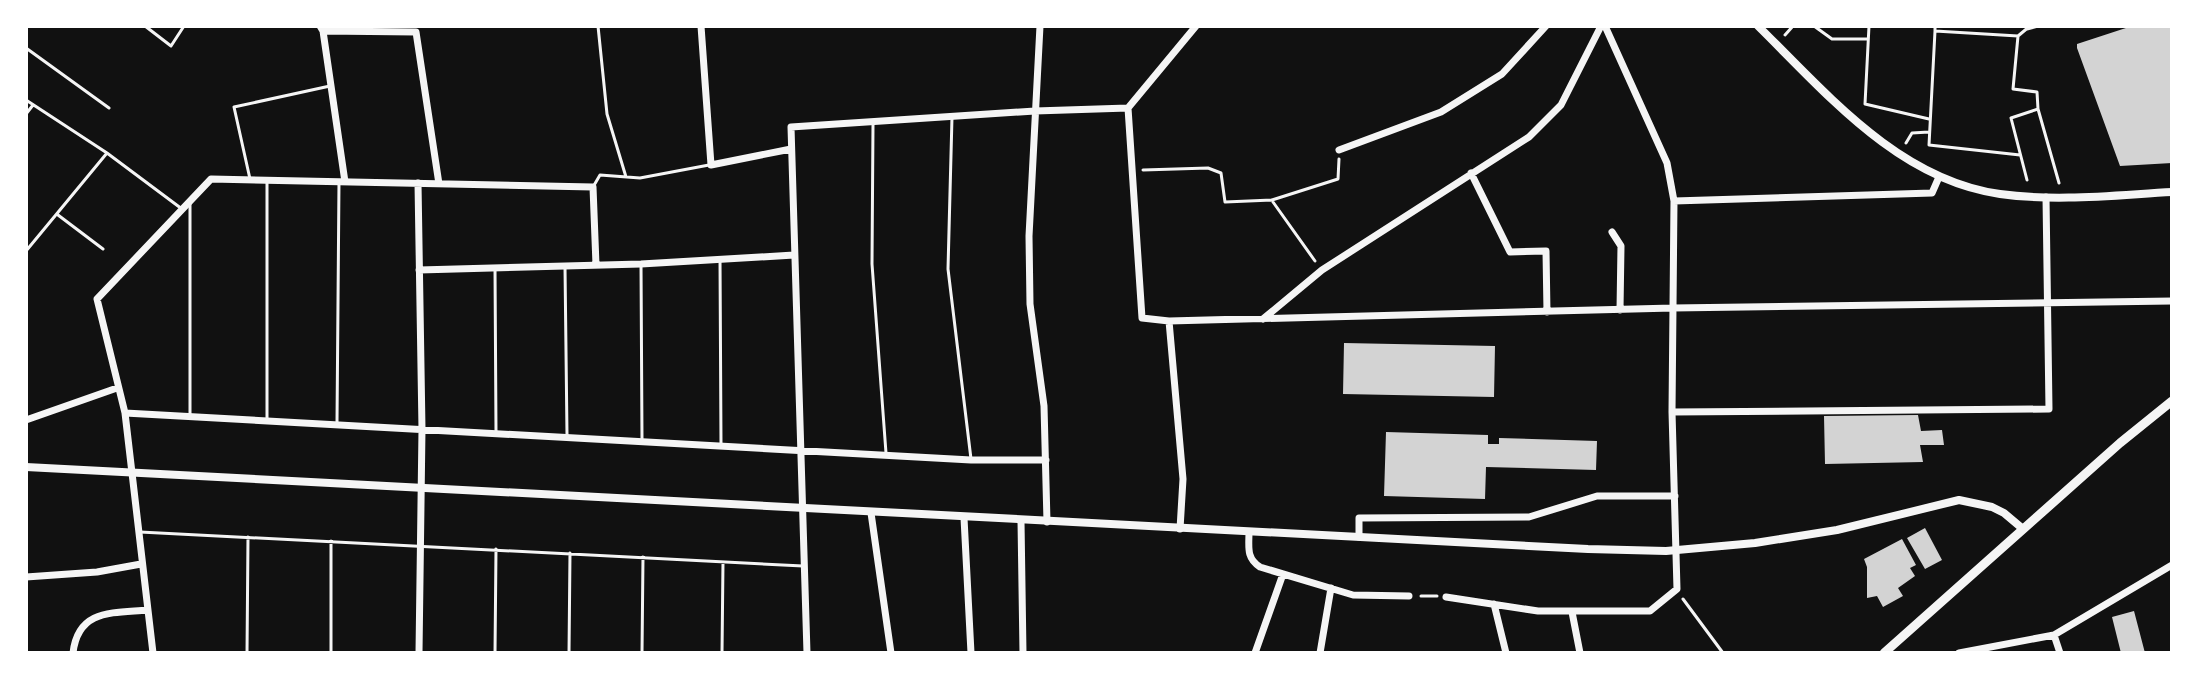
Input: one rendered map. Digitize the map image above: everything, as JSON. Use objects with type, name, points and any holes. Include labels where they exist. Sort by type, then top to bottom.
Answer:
[{"type":"main road","points":[[1884,653],[2120,443],[2172,401]]},
{"type":"street","points":[[701,26],[711,165],[791,149]]},
{"type":"street","points":[[1040,26],[1029,236],[1030,304],[1044,406],[1047,522]]},
{"type":"street","points":[[1196,26],[1128,108],[1142,318],[1169,321],[1673,308],[2172,301]]},
{"type":"street","points":[[1339,150],[1441,112],[1502,74],[1546,26]]},
{"type":"street","points":[[1263,319],[1322,270],[1529,137],[1561,105],[1603,26]]},
{"type":"street","points":[[1446,597],[1538,611],[1650,611],[1677,589],[1672,412],[1674,201],[1667,163],[1603,26]]},
{"type":"street","points":[[1758,26],[1882,142],[1939,177],[2000,194],[2046,197],[2172,192]]},
{"type":"street","points":[[342,182],[321,29],[416,32],[439,184]]},
{"type":"street","points":[[807,653],[791,127],[1128,108]]},
{"type":"street","points":[[1471,173],[1510,252],[1546,251],[1547,312]]},
{"type":"street","points":[[1674,201],[1932,193],[1939,177]]},
{"type":"street","points":[[153,653],[125,413],[97,299],[211,179],[593,187],[596,265]]},
{"type":"street","points":[[418,183],[422,429],[419,653]]},
{"type":"street","points":[[1672,412],[2049,409],[2046,197]]},
{"type":"street","points":[[1612,232],[1621,246],[1620,310]]},
{"type":"street","points":[[419,270],[641,264],[794,255]]},
{"type":"street","points":[[1169,321],[1183,479],[1180,529]]},
{"type":"street","points":[[26,420],[117,388]]},
{"type":"street","points":[[125,413],[971,460],[1046,460]]},
{"type":"street","points":[[26,467],[1588,549],[1684,550],[1755,543],[1837,530],[1959,500],[1992,507],[2023,529]]},
{"type":"street","points":[[1359,537],[1359,518],[1529,517],[1597,496],[1675,496]]},
{"type":"street","points":[[871,513],[891,653]]},
{"type":"street","points":[[964,518],[971,653]]},
{"type":"street","points":[[1021,521],[1023,653]]},
{"type":"street","points":[[1249,532],[1248,554],[1252,562],[1353,595],[1409,596]]},
{"type":"street","points":[[26,577],[97,572],[141,564]]},
{"type":"street","points":[[1959,653],[2054,635],[2172,565]]},
{"type":"street","points":[[1255,653],[1283,574]]},
{"type":"street","points":[[1320,653],[1331,588]]},
{"type":"street","points":[[1494,604],[1506,653]]},
{"type":"street","points":[[73,653],[81,629],[95,615],[147,610]]},
{"type":"street","points":[[1572,612],[1580,653]]},
{"type":"street","points":[[2054,635],[2060,653]]},
{"type":"lane","points":[[598,26],[607,114],[626,177]]},
{"type":"lane","points":[[250,180],[234,107],[330,86]]},
{"type":"lane","points":[[26,100],[107,153],[182,209]]},
{"type":"lane","points":[[26,114],[33,105]]},
{"type":"lane","points":[[952,117],[948,269],[971,460]]},
{"type":"lane","points":[[873,121],[872,264],[886,454]]},
{"type":"lane","points":[[26,251],[107,153]]},
{"type":"lane","points":[[593,187],[600,175],[640,178],[711,165]]},
{"type":"lane","points":[[267,180],[267,421]]},
{"type":"lane","points":[[337,424],[342,182]]},
{"type":"lane","points":[[190,200],[190,416]]},
{"type":"lane","points":[[57,214],[103,249]]},
{"type":"lane","points":[[720,259],[721,446]]},
{"type":"lane","points":[[641,264],[642,441]]},
{"type":"lane","points":[[565,267],[567,438]]},
{"type":"lane","points":[[495,268],[496,433]]},
{"type":"lane","points":[[140,532],[803,566]]},
{"type":"lane","points":[[247,653],[248,537]]},
{"type":"lane","points":[[331,541],[331,653]]},
{"type":"lane","points":[[495,653],[496,549]]},
{"type":"lane","points":[[569,653],[570,553]]},
{"type":"lane","points":[[642,653],[643,557]]},
{"type":"lane","points":[[722,653],[723,562]]},
{"type":"path","points":[[145,26],[171,46],[184,26]]},
{"type":"path","points":[[1785,35],[1793,26]]},
{"type":"path","points":[[1814,26],[1832,39],[1868,39]]},
{"type":"path","points":[[1869,26],[1865,104],[1929,119]]},
{"type":"path","points":[[2038,26],[2028,27],[2018,36],[2013,89],[2037,92],[2038,109],[2059,183]]},
{"type":"path","points":[[2018,36],[1935,28],[1929,145],[2020,155]]},
{"type":"path","points":[[26,48],[109,108]]},
{"type":"path","points":[[2027,180],[2011,118],[2038,109]]},
{"type":"path","points":[[1905,144],[1912,133],[1929,132]]},
{"type":"path","points":[[1131,170],[1208,168],[1221,173],[1225,202],[1272,200],[1338,179],[1339,150]]},
{"type":"path","points":[[1272,200],[1322,270]]},
{"type":"path","points":[[1677,589],[1723,653]]},
{"type":"path","points":[[1409,596],[1446,597]]},
{"type":"building","points":[[2132,26],[2172,26],[2172,163],[2120,166],[2077,48],[2077,44]]},
{"type":"building","points":[[1344,343],[1495,346],[1494,397],[1343,394]]},
{"type":"building","points":[[1918,415],[1921,431],[1942,430],[1944,445],[1920,445],[1923,462],[1825,464],[1824,416]]},
{"type":"building","points":[[1386,432],[1488,435],[1488,444],[1499,444],[1499,438],[1597,441],[1596,470],[1486,467],[1485,499],[1384,496]]},
{"type":"building","points":[[1925,528],[1942,560],[1925,569],[1907,538]]},
{"type":"building","points":[[1902,539],[1916,565],[1910,568],[1915,576],[1898,588],[1903,596],[1883,607],[1877,596],[1867,598],[1864,559]]},
{"type":"building","points":[[2134,611],[2145,653],[2121,653],[2112,617]]}]
